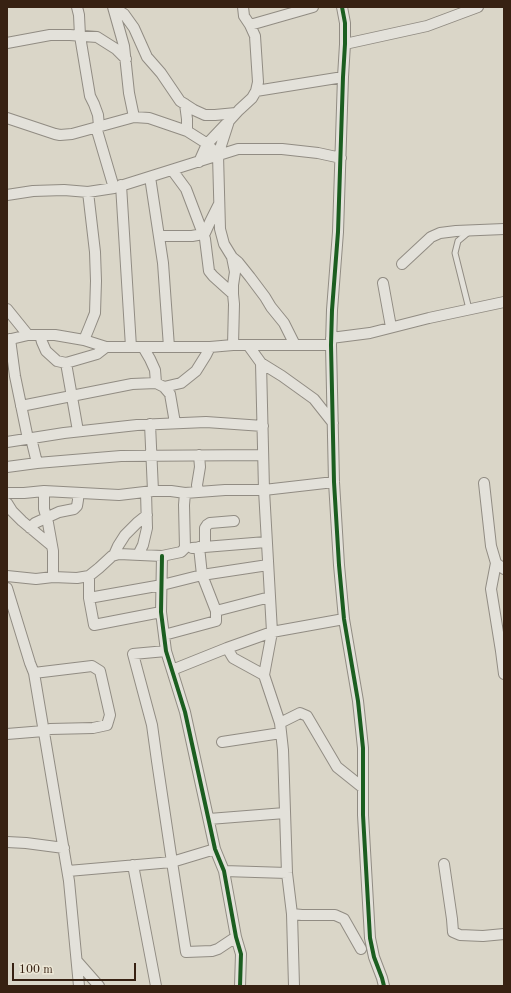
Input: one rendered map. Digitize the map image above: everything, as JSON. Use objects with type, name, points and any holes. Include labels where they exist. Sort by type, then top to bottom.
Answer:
[{"type":"street","points":[[77,7],[80,36],[90,96],[98,115],[97,127],[118,186],[131,347]]},
{"type":"street","points":[[113,7],[124,46],[129,92],[134,117]]},
{"type":"street","points":[[113,7],[124,14],[134,28],[147,57],[161,73],[180,101],[205,115],[236,113]]},
{"type":"street","points":[[199,162],[207,144],[252,98],[256,91],[258,82],[255,36],[244,16],[243,7]]},
{"type":"street","points":[[250,25],[313,7]]},
{"type":"street","points":[[342,7],[346,44],[343,77],[338,232],[331,342],[334,482],[344,618],[358,701],[362,748],[363,815],[370,938],[374,957],[384,986]]},
{"type":"street","points":[[346,44],[428,26],[478,7]]},
{"type":"street","points":[[7,43],[50,36],[70,35],[97,38],[116,49],[126,59]]},
{"type":"street","points":[[256,91],[343,77]]},
{"type":"street","points":[[185,104],[188,119],[188,131]]},
{"type":"street","points":[[7,118],[60,135],[72,134],[134,117],[149,118],[188,131],[207,144],[218,155]]},
{"type":"street","points":[[229,122],[218,155],[220,229],[224,244],[232,257],[250,277],[265,297],[271,308],[284,323],[295,345]]},
{"type":"street","points":[[7,195],[33,191],[64,190],[88,192],[118,186],[150,177],[238,149],[282,149],[318,153],[341,158]]},
{"type":"street","points":[[172,170],[186,189],[205,239],[208,270],[233,294]]},
{"type":"street","points":[[150,177],[163,263],[170,347]]},
{"type":"street","points":[[84,340],[95,313],[95,252],[88,192]]},
{"type":"street","points":[[159,236],[192,236],[206,233],[220,202]]},
{"type":"street","points":[[402,264],[431,237],[440,233],[504,229]]},
{"type":"street","points":[[232,257],[234,272],[233,345]]},
{"type":"street","points":[[383,283],[391,327]]},
{"type":"street","points":[[37,463],[11,377],[8,340],[28,335],[55,335],[84,340],[106,347],[143,348],[210,347],[233,345],[295,345],[331,342],[504,302]]},
{"type":"street","points":[[7,309],[28,335]]},
{"type":"street","points":[[40,335],[46,351],[57,361],[66,363],[97,354],[106,347]]},
{"type":"street","points":[[248,345],[261,363],[314,399],[333,423]]},
{"type":"street","points":[[21,406],[132,384],[160,385],[181,383],[196,371],[210,347]]},
{"type":"street","points":[[143,348],[155,370],[160,385],[170,394],[175,423]]},
{"type":"street","points":[[66,363],[78,432]]},
{"type":"street","points":[[261,363],[266,542],[272,632],[264,675],[277,712],[283,750],[287,873],[292,914],[294,986]]},
{"type":"street","points":[[7,442],[29,438],[150,424],[206,422],[263,426]]},
{"type":"street","points":[[138,555],[147,528],[150,492],[150,424]]},
{"type":"street","points":[[198,492],[197,485],[200,467],[199,455]]},
{"type":"street","points":[[7,467],[121,456],[263,455]]},
{"type":"street","points":[[7,493],[44,491],[118,495],[171,491],[185,493],[225,490],[264,490],[334,482]]},
{"type":"street","points":[[484,483],[491,546],[500,566],[491,588],[504,674]]},
{"type":"street","points":[[44,491],[44,509],[52,546],[53,577]]},
{"type":"street","points":[[30,528],[35,523],[46,517],[59,512],[74,510],[77,506],[78,493]]},
{"type":"street","points":[[185,493],[185,548]]},
{"type":"street","points":[[7,503],[12,511],[52,546]]},
{"type":"street","points":[[114,555],[118,546],[126,536],[137,523],[147,515]]},
{"type":"street","points":[[164,634],[216,621],[216,611],[202,576],[202,547],[205,528],[210,523],[234,521]]},
{"type":"street","points":[[7,576],[36,579],[53,577],[77,578],[89,576],[100,568],[107,560],[114,555],[119,554],[162,556],[181,552],[185,548],[266,542]]},
{"type":"street","points":[[162,556],[161,612],[166,651],[185,712],[215,849],[224,871],[236,937],[241,954],[240,986]]},
{"type":"street","points":[[89,598],[268,565]]},
{"type":"street","points":[[89,576],[89,598],[94,625],[161,612]]},
{"type":"street","points":[[7,588],[34,673],[68,871],[79,986]]},
{"type":"street","points":[[216,611],[270,597]]},
{"type":"street","points":[[172,670],[226,648],[272,632],[344,618]]},
{"type":"street","points":[[226,648],[233,658],[264,675]]},
{"type":"street","points":[[166,651],[133,654],[152,725],[186,952],[212,951],[218,949],[236,937]]},
{"type":"street","points":[[7,734],[62,728],[94,728],[107,725],[110,715],[100,671],[92,666],[34,673]]},
{"type":"street","points":[[222,742],[280,728],[300,713],[307,716],[337,767],[362,787]]},
{"type":"street","points":[[209,820],[285,813]]},
{"type":"street","points":[[7,842],[64,848]]},
{"type":"street","points":[[68,871],[172,862],[215,849]]},
{"type":"street","points":[[444,864],[453,932],[460,935],[483,936],[504,934]]},
{"type":"street","points":[[133,865],[156,986]]},
{"type":"street","points":[[224,871],[287,873]]},
{"type":"street","points":[[292,914],[335,915],[344,918],[361,949]]},
{"type":"street","points":[[77,961],[99,986]]},
{"type":"lane","points":[[469,309],[456,253],[458,241],[471,230]]},
{"type":"cycle path","points":[[342,7],[345,23],[345,44],[338,232],[331,345],[334,482],[344,619],[358,701],[363,748],[363,815],[370,938],[374,957],[384,986]]},
{"type":"cycle path","points":[[162,556],[161,612],[166,651],[185,712],[215,849],[224,871],[236,937],[241,954],[240,986]]}]
